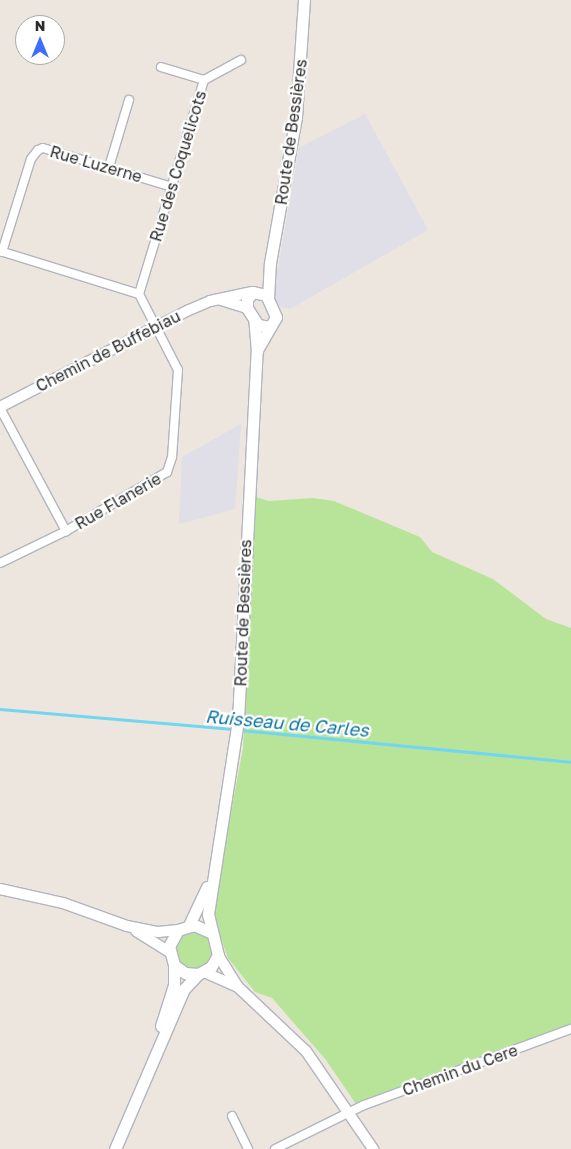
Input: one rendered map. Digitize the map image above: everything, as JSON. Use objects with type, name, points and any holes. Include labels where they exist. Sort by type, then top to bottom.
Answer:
[{"type":"main road","name":"Route de Bessières","points":[[257,351],[276,314],[268,299],[270,263],[296,117],[304,0]]},
{"type":"main road","name":"Route de Bessières","points":[[218,955],[208,914],[213,874],[237,737],[257,351],[254,319],[247,308],[247,298],[253,292],[270,263]]},
{"type":"main road","points":[[253,292],[268,299]]},
{"type":"main road","points":[[254,319],[258,325],[270,327]]},
{"type":"main road","name":"Route de Bessières","points":[[169,952],[213,874]]},
{"type":"main road","points":[[184,928],[199,926],[212,933]]},
{"type":"main road","points":[[150,1062],[174,985],[174,965],[169,952]]},
{"type":"main road","points":[[109,1149],[184,989],[218,955]]},
{"type":"main road","points":[[174,965],[185,973],[201,973]]},
{"type":"main road","points":[[115,1149],[129,1109]]},
{"type":"street","points":[[204,80],[241,60]]},
{"type":"street","name":"Rue des Coquelicots","points":[[139,294],[204,80],[161,67]]},
{"type":"street","points":[[109,167],[128,100]]},
{"type":"street","name":"Rue Luzerne","points":[[1,252],[31,159],[38,150],[43,148],[172,187]]},
{"type":"street","points":[[1,252],[139,294]]},
{"type":"street","name":"Chemin de Buffebiau","points":[[0,408],[156,326],[218,299],[253,292]]},
{"type":"street","name":"Rue Flanerie","points":[[0,563],[66,531],[162,477],[170,465],[178,370],[139,294]]},
{"type":"street","points":[[218,299],[247,308]]},
{"type":"street","points":[[0,408],[66,531]]},
{"type":"street","points":[[0,889],[63,903],[127,926],[158,932],[184,928]]},
{"type":"street","points":[[0,893],[15,893]]},
{"type":"street","points":[[127,926],[169,952]]},
{"type":"street","points":[[218,955],[238,987],[306,1051],[373,1149]]},
{"type":"street","points":[[201,973],[238,987]]},
{"type":"street","name":"Chemin du Cere","points":[[275,1149],[348,1112],[571,1029]]},
{"type":"street","points":[[232,1116],[248,1149]]},
{"type":"shaded area","points":[[365,114],[428,230],[290,309],[279,306],[273,298],[299,148]]},
{"type":"shaded area","points":[[241,424],[235,509],[179,524],[182,457]]},
{"type":"green space","points":[[256,497],[269,501],[313,498],[334,501],[420,537],[432,552],[493,579],[546,619],[571,628],[571,1026],[358,1107],[326,1060],[272,998],[255,992],[228,958],[212,914],[243,748]]},
{"type":"green space","points":[[193,931],[200,932],[206,937],[211,943],[211,957],[206,963],[200,968],[193,969],[186,968],[180,963],[175,957],[174,950],[175,943],[180,937],[186,932]]},
{"type":"waterway","name":"Ruisseau de Carles","points":[[0,709],[233,729]]},
{"type":"waterway","name":"Ruisseau de Carles","points":[[241,730],[571,762]]}]
